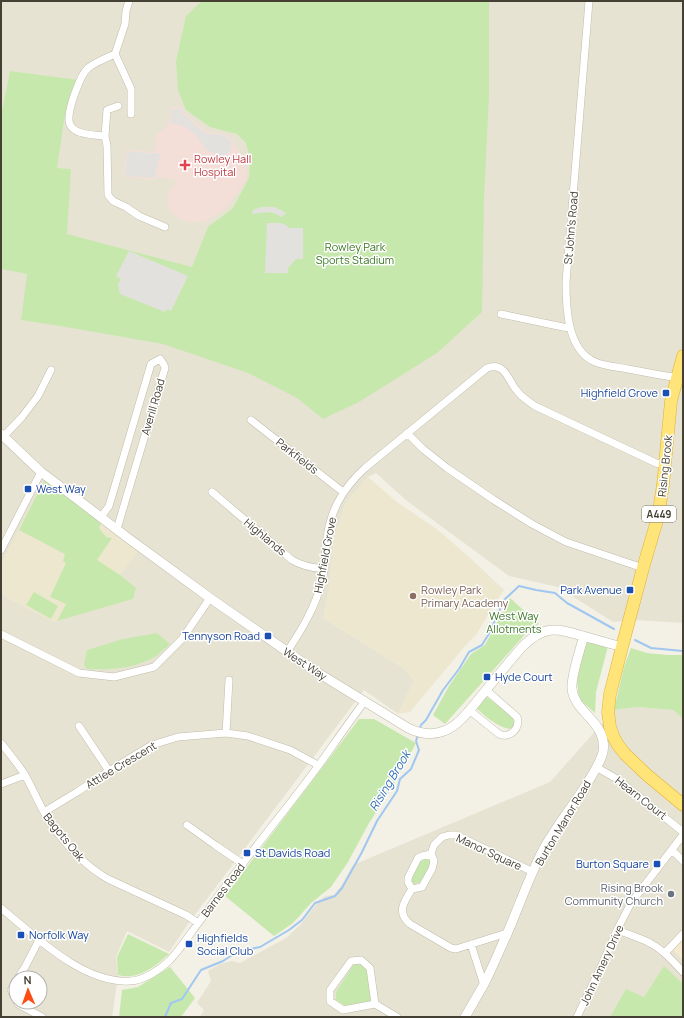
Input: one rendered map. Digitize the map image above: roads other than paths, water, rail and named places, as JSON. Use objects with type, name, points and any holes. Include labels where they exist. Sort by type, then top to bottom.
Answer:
[{"type":"highway","name":"A449","points":[[680,378],[683,356]]},
{"type":"highway","name":"Rising Brook","points":[[680,378],[672,401],[658,517],[622,647],[609,704],[609,719],[613,736],[618,745],[629,758],[683,805]]},
{"type":"street","points":[[129,1],[126,11],[125,24],[115,54],[131,89],[131,114]]},
{"type":"street","name":"St John's Road","points":[[589,1],[566,282],[570,328],[579,347],[595,362],[615,367],[680,378]]},
{"type":"street","points":[[105,136],[80,133],[76,131],[69,122],[69,114],[80,80],[88,68],[115,54]]},
{"type":"street","points":[[118,106],[107,110],[105,136],[107,146],[108,195],[113,201],[126,207],[139,216],[165,227]]},
{"type":"street","points":[[502,314],[570,328]]},
{"type":"street","name":"Averill Road","points":[[102,517],[109,506],[151,364],[160,359],[165,368],[117,529]]},
{"type":"street","name":"Highfield Grove","points":[[287,652],[312,610],[322,582],[329,524],[334,509],[343,492],[364,468],[487,368],[494,366],[502,369],[518,393],[535,406],[656,463],[665,465]]},
{"type":"street","points":[[2,435],[22,417],[38,396],[51,370]]},
{"type":"street","name":"Parkfields","points":[[251,420],[343,492]]},
{"type":"street","points":[[407,433],[423,449],[452,472],[532,524],[566,542],[643,568]]},
{"type":"street","name":"West Way","points":[[2,435],[40,472],[210,598],[315,671],[414,731],[424,734],[437,733],[449,729],[459,722],[522,647],[530,639],[547,630],[565,631],[622,647]]},
{"type":"street","points":[[2,546],[40,472]]},
{"type":"street","name":"Highlands","points":[[212,492],[292,560],[306,567],[324,569]]},
{"type":"street","points":[[1,634],[79,673],[114,677],[154,667],[182,639],[210,598]]},
{"type":"street","name":"Burton Manor Road","points":[[465,1017],[484,985],[544,850],[586,785],[603,753],[603,743],[598,727],[578,703],[572,690],[572,680],[584,636]]},
{"type":"street","points":[[226,733],[229,680]]},
{"type":"street","points":[[469,710],[498,734],[503,736],[514,732],[518,726],[517,716],[486,690]]},
{"type":"street","name":"Barnes Road","points":[[1,908],[39,940],[69,962],[99,976],[129,982],[146,976],[159,969],[170,960],[189,936],[365,701]]},
{"type":"street","points":[[80,726],[109,771]]},
{"type":"street","name":"Attlee Crescent","points":[[44,812],[152,745],[178,737],[226,733],[248,736],[290,750],[318,765]]},
{"type":"street","name":"Bagots Oak","points":[[1,743],[25,775],[51,824],[81,859],[97,873],[186,915],[198,923]]},
{"type":"street","name":"Hearn Court","points":[[596,767],[617,779],[683,834]]},
{"type":"street","points":[[1,784],[25,775]]},
{"type":"street","points":[[187,824],[243,864]]},
{"type":"street","name":"John Amery Drive","points":[[577,1017],[631,903],[683,834]]},
{"type":"street","name":"Manor Square","points":[[471,944],[451,948],[405,920],[403,904],[412,889],[422,887],[432,869],[434,861],[431,854],[434,844],[442,837],[456,835],[533,872]]},
{"type":"street","points":[[672,850],[683,861]]},
{"type":"street","name":"Manor Square","points":[[412,889],[408,882],[408,878],[418,858],[431,854]]},
{"type":"street","points":[[618,930],[649,943],[665,953],[683,972]]},
{"type":"street","points":[[484,985],[471,944],[507,933]]},
{"type":"street","points":[[665,953],[683,934]]},
{"type":"street","points":[[23,970],[39,940]]},
{"type":"street","points":[[375,1004],[370,968],[361,960],[351,961],[330,990],[330,1001],[343,1010],[375,1004],[397,1017]]},
{"type":"street","points":[[29,1010],[42,1017]]},
{"type":"waterway","name":"Rising Brook","points":[[419,730],[443,690],[459,669],[469,652],[482,645],[490,632],[504,600],[519,586],[555,593],[567,603],[614,629]]},
{"type":"waterway","name":"Rising Brook","points":[[635,640],[651,648],[683,651]]},
{"type":"waterway","name":"Rising Brook","points":[[165,1017],[171,1003],[182,999],[201,970],[223,961],[237,952],[260,947],[289,930],[302,920],[315,903],[335,896],[342,888],[377,821],[397,791],[400,779],[411,769],[419,750],[416,741],[418,735]]},
{"type":"place","name":"Rowley Hall Hospital","points":[[185,165]]},
{"type":"place","name":"Highfield Grove","points":[[666,393]]},
{"type":"place","name":"West Way","points":[[28,489]]},
{"type":"place","name":"Park Avenue","points":[[630,590]]},
{"type":"place","name":"Rowley Park Primary Academy","points":[[413,596]]},
{"type":"place","name":"Tennyson Road","points":[[268,636]]},
{"type":"place","name":"Hyde Court","points":[[487,677]]},
{"type":"place","name":"St Davids Road","points":[[247,853]]},
{"type":"place","name":"Burton Square","points":[[657,864]]},
{"type":"place","name":"Rising Brook Community Church","points":[[671,894]]},
{"type":"place","name":"Norfolk Way","points":[[21,935]]},
{"type":"place","name":"Highfields Social Club","points":[[189,944]]},
{"type":"park label","name":"Rowley Park Sports Stadium","points":[[355,253]]},
{"type":"park label","name":"West Way Allotments","points":[[514,622]]}]
